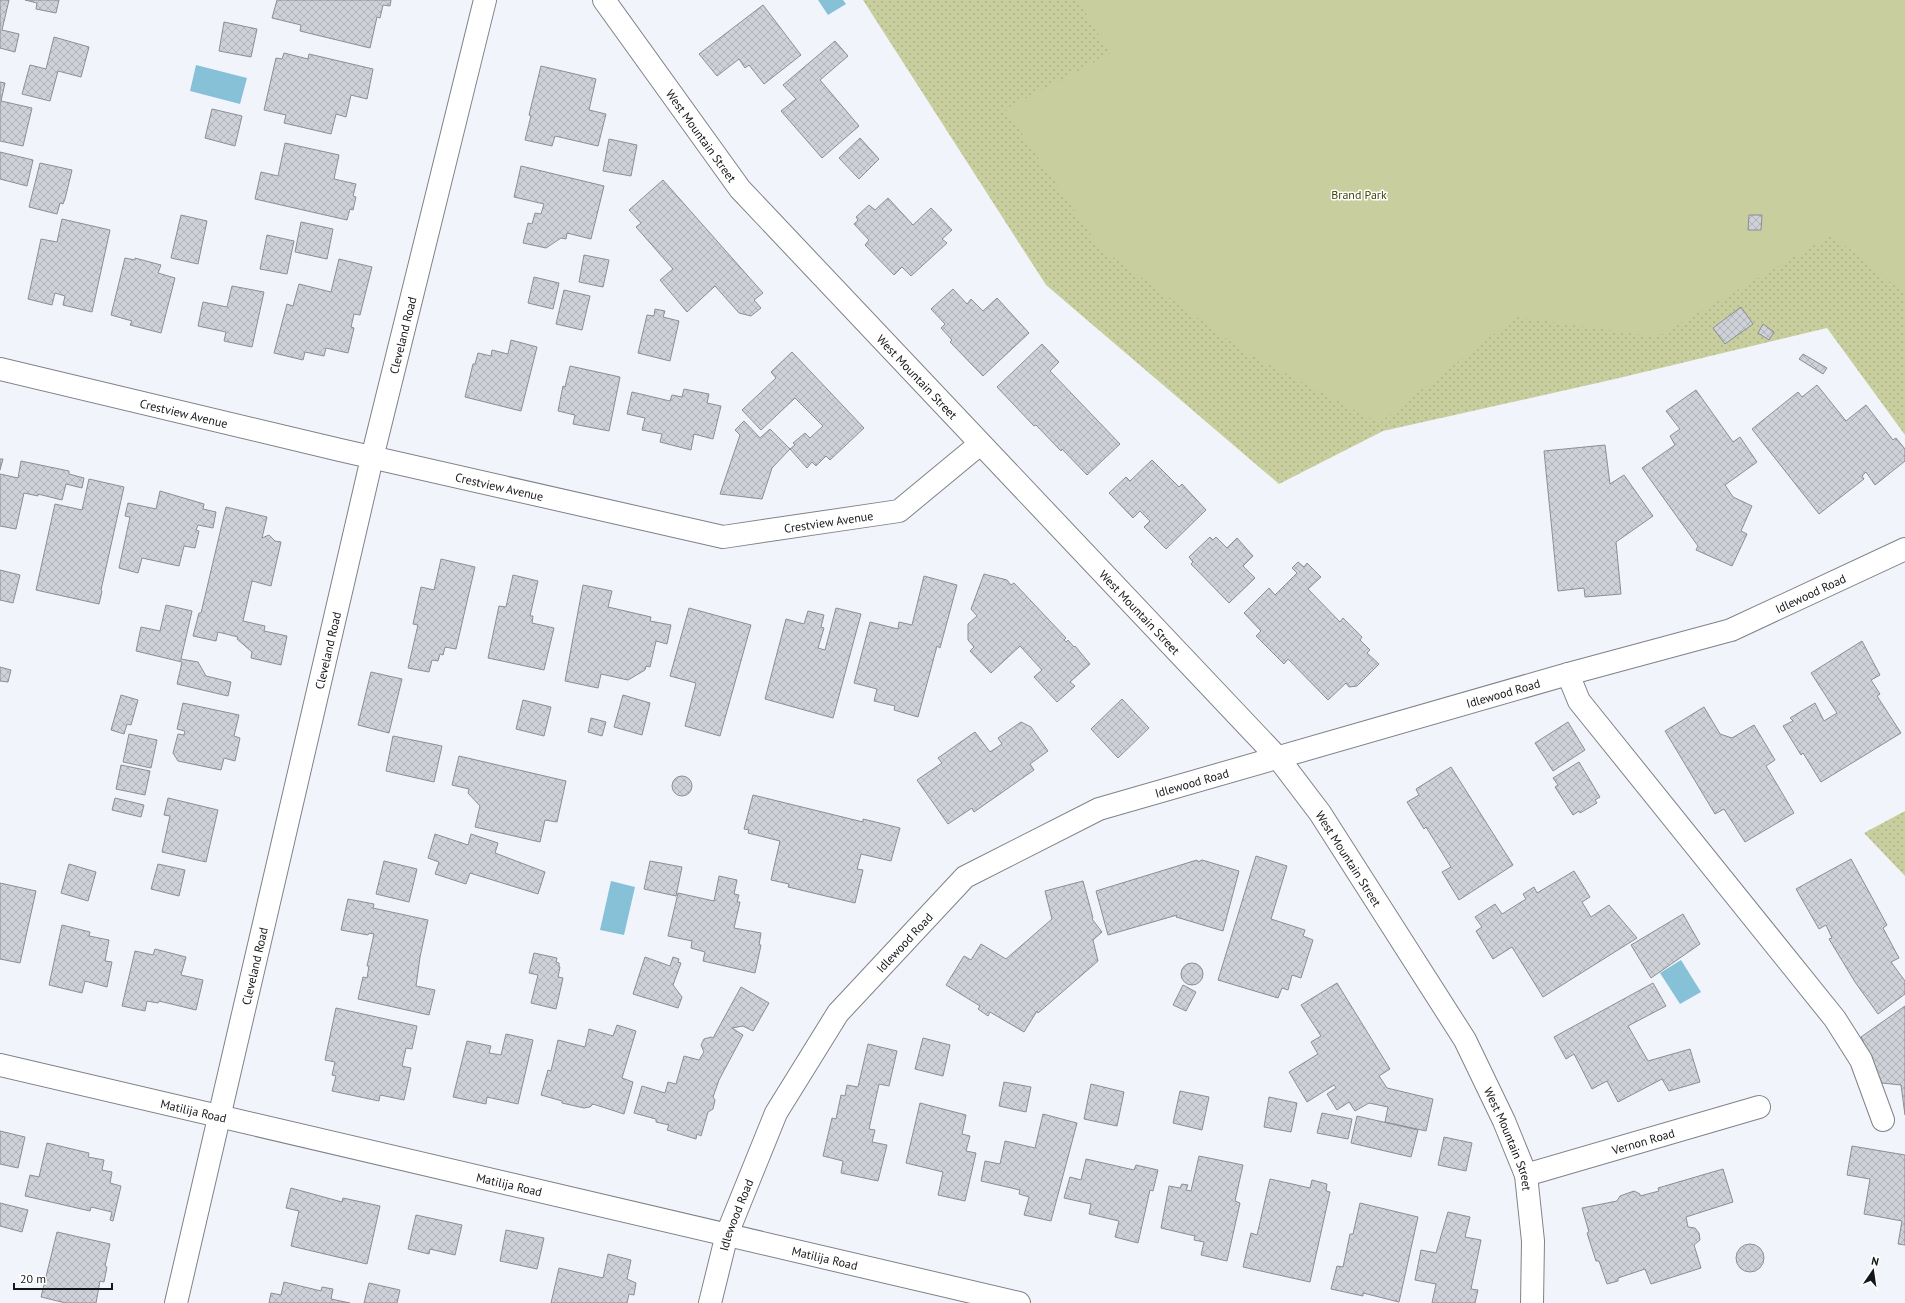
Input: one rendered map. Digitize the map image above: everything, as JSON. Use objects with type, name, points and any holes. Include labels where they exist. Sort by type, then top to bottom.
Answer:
[{"type":"street","name":"Cleveland Road","points":[[176,1303],[372,458],[485,0]]},
{"type":"street","name":"West Mountain Street","points":[[604,0],[740,189],[1279,759],[1320,813],[1465,1040],[1504,1121],[1526,1175],[1533,1241],[1532,1303]]},
{"type":"street","name":"Crestview Avenue","points":[[0,369],[372,458],[723,537],[899,511],[980,444]]},
{"type":"street","name":"Idlewood Road","points":[[710,1303],[727,1234],[776,1113],[838,1013],[965,877],[1099,809],[1279,759],[1568,674],[1731,630],[1905,549]]},
{"type":"street","points":[[1568,674],[1579,701],[1835,1019],[1861,1060],[1883,1120]]},
{"type":"street","name":"Matilija Road","points":[[0,1065],[1019,1303]]},
{"type":"street","name":"Vernon Road","points":[[1526,1175],[1759,1107]]},
{"type":"green space","name":"Brand Park","points":[[863,0],[1905,0],[1905,435],[1827,328],[1615,379],[1383,431],[1279,484],[1046,285]]},
{"type":"green space","name":"Brand Park","points":[[1078,0],[1905,0],[1905,294],[1832,235],[1657,337],[1516,317],[1379,423],[1245,352],[1099,247],[1005,109],[1110,54]]},
{"type":"green space","points":[[1905,811],[1905,876],[1864,833]]},
{"type":"water","points":[[818,0],[843,0],[846,4],[828,15]]},
{"type":"water","points":[[196,65],[247,78],[240,104],[190,91]]},
{"type":"water","points":[[611,881],[635,887],[624,935],[600,930]]},
{"type":"water","points":[[1681,960],[1701,992],[1680,1004],[1660,973]]},
{"type":"building","points":[[0,0],[9,0],[2,30],[19,34],[15,52],[0,48]]},
{"type":"building","points":[[25,0],[59,0],[56,13],[36,9],[37,3]]},
{"type":"building","points":[[277,0],[391,0],[390,6],[383,5],[380,18],[377,17],[370,48],[300,31],[301,25],[272,18]]},
{"type":"building","points":[[763,5],[801,55],[764,84],[749,65],[745,68],[739,59],[717,76],[699,54]]},
{"type":"building","points":[[224,22],[257,29],[251,57],[219,51]]},
{"type":"building","points":[[54,37],[89,47],[81,77],[58,71],[50,101],[22,94],[30,65],[46,69]]},
{"type":"building","points":[[835,41],[848,56],[820,80],[859,126],[822,158],[781,111],[796,99],[783,85]]},
{"type":"building","points":[[284,53],[308,59],[309,54],[373,69],[367,99],[351,95],[346,117],[336,114],[331,134],[284,123],[286,115],[264,110],[276,58],[282,59]]},
{"type":"building","points":[[541,66],[596,79],[589,110],[606,114],[598,146],[555,136],[552,146],[525,140],[531,116],[529,115]]},
{"type":"building","points":[[0,82],[5,83],[1,101],[32,108],[23,146],[0,141]]},
{"type":"building","points":[[212,109],[242,116],[235,146],[205,138]]},
{"type":"building","points":[[860,138],[879,159],[859,179],[839,158]]},
{"type":"building","points":[[609,139],[637,145],[631,176],[603,171]]},
{"type":"building","points":[[285,143],[339,155],[334,179],[356,184],[353,196],[356,197],[353,210],[350,209],[347,220],[255,199],[261,172],[278,176]]},
{"type":"building","points":[[0,152],[33,160],[27,186],[0,179]]},
{"type":"building","points":[[40,163],[72,170],[65,199],[63,204],[60,203],[57,214],[29,207]]},
{"type":"building","points":[[521,166],[604,186],[591,239],[567,233],[566,239],[561,238],[546,248],[523,243],[528,223],[532,224],[535,213],[541,214],[544,204],[514,197]]},
{"type":"building","points":[[663,180],[763,293],[754,300],[761,308],[751,316],[739,313],[715,286],[687,312],[660,280],[673,269],[636,227],[641,223],[629,210]]},
{"type":"building","points":[[888,198],[913,225],[931,208],[952,230],[942,239],[947,243],[911,276],[902,267],[894,275],[865,245],[869,240],[854,224],[858,220],[856,217],[869,205],[875,210]]},
{"type":"building","points":[[181,215],[207,221],[198,264],[171,258]]},
{"type":"building","points":[[1749,215],[1762,215],[1761,230],[1748,230]]},
{"type":"building","points":[[62,219],[110,230],[92,312],[63,305],[65,296],[55,293],[52,305],[28,299],[41,239],[57,242]]},
{"type":"building","points":[[301,222],[333,229],[327,259],[295,252]]},
{"type":"building","points":[[267,235],[294,241],[287,274],[260,269]]},
{"type":"building","points":[[584,255],[609,260],[603,287],[579,282]]},
{"type":"building","points":[[125,258],[135,260],[135,258],[161,265],[158,273],[175,278],[161,333],[130,325],[132,321],[111,315]]},
{"type":"building","points":[[339,259],[372,267],[360,315],[354,314],[351,327],[354,328],[348,353],[326,348],[324,356],[305,352],[303,360],[274,353],[287,304],[293,306],[299,284],[331,292]]},
{"type":"building","points":[[534,277],[559,283],[553,309],[528,303]]},
{"type":"building","points":[[232,286],[264,292],[252,347],[224,341],[226,332],[198,326],[203,302],[227,307]]},
{"type":"building","points":[[953,289],[967,304],[971,299],[983,311],[997,298],[1029,333],[983,376],[950,342],[952,340],[941,328],[945,324],[931,309]]},
{"type":"building","points":[[564,290],[590,296],[582,330],[556,324]]},
{"type":"building","points":[[1741,307],[1753,324],[1725,344],[1713,328]]},
{"type":"building","points":[[655,309],[665,311],[663,317],[679,321],[670,361],[638,353],[647,315],[654,316]]},
{"type":"building","points":[[1763,324],[1774,332],[1769,340],[1758,333]]},
{"type":"building","points":[[511,340],[537,347],[521,411],[465,397],[473,364],[475,364],[478,353],[491,356],[492,350],[508,354]]},
{"type":"building","points":[[1042,344],[1059,362],[1050,371],[1120,444],[1087,475],[1062,449],[1061,451],[1036,425],[1034,426],[997,387]]},
{"type":"building","points":[[792,352],[864,428],[830,460],[826,456],[816,466],[812,462],[807,468],[790,449],[795,445],[793,443],[805,433],[810,438],[823,426],[795,398],[761,430],[742,410],[776,378],[771,372]]},
{"type":"building","points":[[1803,354],[1827,368],[1823,374],[1799,359]]},
{"type":"building","points":[[570,366],[620,377],[609,431],[573,424],[575,415],[558,411],[563,386],[565,387]]},
{"type":"building","points":[[1817,385],[1846,421],[1866,405],[1893,440],[1896,438],[1905,449],[1905,461],[1875,485],[1866,472],[1862,476],[1864,479],[1819,514],[1752,429],[1798,392],[1802,397]]},
{"type":"building","points":[[684,389],[709,394],[707,403],[721,406],[713,439],[694,434],[691,450],[660,442],[662,434],[642,430],[645,418],[627,414],[632,392],[670,401],[672,395],[682,397]]},
{"type":"building","points":[[1696,390],[1733,442],[1740,437],[1757,462],[1725,485],[1733,497],[1752,506],[1741,531],[1747,534],[1732,566],[1696,550],[1698,546],[1642,468],[1675,445],[1670,436],[1680,429],[1666,411]]},
{"type":"building","points":[[744,421],[760,438],[770,429],[790,449],[772,468],[762,499],[720,494],[740,435],[735,430]]},
{"type":"building","points":[[1605,445],[1610,484],[1624,475],[1653,516],[1616,542],[1621,594],[1585,597],[1584,588],[1558,591],[1544,451]]},
{"type":"building","points":[[0,459],[3,459],[0,470]]},
{"type":"building","points":[[1152,460],[1179,487],[1182,484],[1206,510],[1166,549],[1144,527],[1150,521],[1140,511],[1133,518],[1109,493],[1126,477],[1130,481]]},
{"type":"building","points":[[21,461],[69,471],[69,474],[84,478],[82,488],[66,484],[62,500],[38,494],[38,496],[24,493],[16,529],[0,526],[0,474],[18,478]]},
{"type":"building","points":[[89,479],[124,487],[99,604],[36,590],[55,504],[82,510]]},
{"type":"building","points":[[160,491],[204,504],[203,509],[216,512],[213,528],[198,525],[196,530],[199,531],[195,548],[184,546],[179,566],[142,558],[138,573],[119,568],[130,517],[125,516],[128,503],[156,509]]},
{"type":"building","points":[[226,507],[267,517],[262,538],[269,535],[275,541],[281,542],[271,586],[252,581],[243,621],[265,626],[264,631],[287,636],[281,665],[251,658],[252,652],[237,639],[238,637],[218,632],[216,641],[193,636],[199,613],[201,613]]},
{"type":"building","points":[[1210,537],[1213,540],[1216,537],[1227,548],[1237,538],[1253,556],[1243,566],[1255,578],[1229,603],[1191,564],[1193,562],[1189,557]]},
{"type":"building","points":[[441,559],[475,567],[456,649],[445,647],[443,655],[440,654],[438,661],[432,660],[429,672],[408,668],[418,625],[413,624],[421,587],[434,590]]},
{"type":"building","points":[[1298,562],[1304,567],[1307,563],[1321,577],[1308,589],[1340,622],[1343,618],[1362,637],[1360,640],[1370,650],[1367,653],[1379,664],[1357,686],[1349,687],[1346,683],[1328,700],[1288,659],[1284,664],[1256,636],[1261,631],[1244,613],[1269,588],[1275,595],[1297,573],[1292,568]]},
{"type":"building","points":[[0,570],[20,575],[13,603],[0,600]]},
{"type":"building","points":[[984,574],[1007,580],[1011,585],[1014,583],[1066,638],[1064,640],[1066,642],[1068,640],[1074,647],[1075,646],[1090,664],[1070,682],[1075,686],[1057,702],[1034,677],[1042,670],[1020,646],[991,673],[970,651],[974,647],[968,640],[968,624],[977,616],[971,609]]},
{"type":"building","points":[[513,575],[538,581],[530,616],[533,616],[532,623],[554,628],[544,670],[488,658],[499,606],[506,607]]},
{"type":"building","points":[[924,576],[957,585],[940,648],[937,646],[918,717],[894,710],[895,706],[874,701],[877,689],[854,683],[870,622],[898,629],[899,622],[912,625]]},
{"type":"building","points":[[583,585],[612,591],[608,607],[651,617],[650,621],[671,625],[667,644],[656,641],[650,667],[646,666],[645,670],[628,680],[601,674],[598,688],[565,681]]},
{"type":"building","points":[[166,605],[192,611],[181,659],[198,662],[206,676],[231,682],[228,696],[177,684],[182,662],[136,651],[141,627],[160,631]]},
{"type":"building","points":[[689,608],[751,625],[720,736],[685,726],[696,683],[670,676]]},
{"type":"building","points":[[836,608],[861,614],[833,718],[765,699],[786,619],[804,624],[808,611],[824,615],[821,627],[824,628],[818,648],[825,650]]},
{"type":"building","points":[[1862,641],[1880,675],[1871,680],[1880,694],[1877,696],[1901,733],[1821,782],[1803,753],[1801,755],[1783,726],[1793,721],[1790,718],[1815,703],[1824,721],[1837,713],[1811,673]]},
{"type":"building","points":[[0,667],[11,670],[8,682],[0,681]]},
{"type":"building","points":[[371,672],[402,679],[389,733],[358,725]]},
{"type":"building","points":[[121,695],[138,700],[131,725],[127,724],[124,734],[111,730]]},
{"type":"building","points":[[623,695],[650,703],[642,735],[614,727]]},
{"type":"building","points":[[1122,699],[1149,728],[1118,758],[1091,729]]},
{"type":"building","points":[[523,700],[551,707],[544,736],[516,729]]},
{"type":"building","points":[[183,703],[239,715],[234,736],[240,738],[235,761],[224,758],[221,770],[178,761],[173,753],[178,734],[184,735],[185,731],[177,729]]},
{"type":"building","points":[[1704,707],[1720,734],[1732,738],[1754,725],[1775,760],[1766,766],[1794,813],[1745,842],[1724,809],[1715,814],[1665,731]]},
{"type":"building","points":[[591,718],[606,722],[602,736],[588,732]]},
{"type":"building","points":[[1021,722],[1031,727],[1048,751],[1030,764],[1034,770],[974,812],[972,808],[948,824],[917,780],[942,763],[938,758],[975,732],[990,752],[1002,744],[998,738]]},
{"type":"building","points":[[1568,722],[1585,750],[1553,771],[1535,743]]},
{"type":"building","points":[[129,734],[157,740],[151,768],[123,762]]},
{"type":"building","points":[[393,736],[442,746],[434,782],[386,771]]},
{"type":"building","points":[[459,756],[566,781],[557,822],[545,820],[540,842],[475,827],[480,806],[468,793],[469,789],[452,785]]},
{"type":"building","points":[[1579,762],[1600,797],[1595,800],[1597,803],[1580,813],[1579,811],[1573,815],[1555,787],[1558,785],[1553,778]]},
{"type":"building","points":[[121,765],[150,771],[145,795],[116,789]]},
{"type":"building","points":[[1451,767],[1513,865],[1459,900],[1442,872],[1451,867],[1426,827],[1424,829],[1407,802],[1419,795],[1416,789]]},
{"type":"building","points":[[682,776],[689,779],[692,786],[689,793],[682,796],[675,793],[672,786],[675,779]]},
{"type":"building","points":[[753,795],[863,822],[863,819],[900,828],[891,861],[861,854],[857,869],[863,870],[855,903],[788,887],[789,884],[771,880],[780,841],[748,833],[749,830],[744,829]]},
{"type":"building","points":[[115,798],[144,805],[141,817],[112,810]]},
{"type":"building","points":[[168,798],[218,810],[206,862],[162,852],[170,816],[164,815]]},
{"type":"building","points":[[435,834],[468,845],[471,834],[498,843],[495,853],[545,872],[538,894],[470,873],[466,884],[435,874],[439,862],[428,858]]},
{"type":"building","points":[[1256,856],[1287,866],[1271,919],[1305,930],[1303,936],[1313,940],[1301,978],[1292,975],[1288,990],[1282,988],[1278,998],[1218,980]]},
{"type":"building","points":[[1851,859],[1887,925],[1883,928],[1899,958],[1891,962],[1905,981],[1905,994],[1878,1014],[1855,982],[1829,939],[1832,938],[1826,925],[1819,929],[1796,889]]},
{"type":"building","points":[[1197,860],[1198,862],[1202,860],[1239,871],[1223,931],[1176,917],[1177,915],[1108,935],[1096,891]]},
{"type":"building","points":[[384,861],[417,869],[409,902],[376,894]]},
{"type":"building","points":[[650,861],[682,867],[676,896],[644,889]]},
{"type":"building","points":[[69,864],[96,872],[88,901],[61,893]]},
{"type":"building","points":[[158,864],[185,870],[179,896],[151,889]]},
{"type":"building","points":[[1574,871],[1590,897],[1582,902],[1591,917],[1609,905],[1637,938],[1543,997],[1512,947],[1493,959],[1476,931],[1482,927],[1475,917],[1495,904],[1502,914],[1526,899],[1523,894],[1534,887],[1537,893]]},
{"type":"building","points":[[719,876],[737,880],[734,894],[739,895],[737,902],[740,902],[734,928],[761,933],[759,945],[761,945],[755,973],[703,961],[705,952],[691,948],[692,941],[668,936],[678,893],[714,901]]},
{"type":"building","points":[[1083,881],[1093,918],[1092,919],[1102,932],[1093,940],[1098,961],[1038,1013],[1037,1011],[1024,1032],[990,1012],[988,1016],[978,1009],[980,1006],[946,985],[964,956],[971,960],[981,944],[1006,959],[1052,919],[1045,891]]},
{"type":"building","points":[[0,883],[36,891],[20,963],[0,959]]},
{"type":"building","points":[[348,899],[374,904],[373,908],[428,920],[420,957],[416,986],[435,990],[429,1015],[358,999],[363,977],[367,978],[369,966],[367,966],[374,934],[369,933],[368,935],[341,930]]},
{"type":"building","points":[[1683,914],[1700,944],[1651,978],[1631,945]]},
{"type":"building","points":[[62,925],[90,932],[89,936],[109,940],[105,961],[112,962],[107,987],[85,981],[82,993],[49,985]]},
{"type":"building","points":[[155,949],[186,957],[181,975],[203,980],[196,1010],[159,1001],[158,1003],[147,1001],[145,1011],[122,1006],[135,951],[153,955]]},
{"type":"building","points":[[534,953],[557,958],[556,962],[559,963],[560,967],[558,977],[563,978],[556,1009],[531,1003],[538,975],[529,973]]},
{"type":"building","points":[[645,957],[670,966],[673,957],[679,959],[678,962],[681,963],[673,985],[682,997],[678,1008],[633,994]]},
{"type":"building","points":[[1192,963],[1200,966],[1203,974],[1200,982],[1192,985],[1184,982],[1181,974],[1184,966]]},
{"type":"building","points":[[1337,983],[1390,1069],[1379,1076],[1387,1088],[1433,1099],[1426,1131],[1385,1122],[1388,1107],[1369,1103],[1355,1111],[1349,1102],[1337,1110],[1327,1094],[1336,1088],[1334,1085],[1307,1102],[1289,1072],[1318,1054],[1311,1042],[1321,1036],[1301,1005]]},
{"type":"building","points":[[1653,983],[1666,1006],[1628,1026],[1648,1061],[1690,1049],[1700,1082],[1669,1091],[1662,1079],[1618,1102],[1607,1081],[1592,1089],[1574,1054],[1566,1059],[1554,1037]]},
{"type":"building","points":[[1183,985],[1196,992],[1186,1011],[1173,1005]]},
{"type":"building","points":[[741,987],[769,1003],[753,1031],[743,1026],[732,1028],[743,1035],[719,1080],[713,1097],[715,1100],[713,1109],[708,1112],[701,1136],[697,1134],[696,1139],[667,1130],[669,1125],[656,1122],[656,1119],[634,1113],[642,1086],[665,1093],[668,1082],[676,1084],[684,1056],[699,1060],[704,1052],[701,1045],[704,1039],[711,1037],[713,1038]]},
{"type":"building","points":[[1905,1006],[1905,1115],[1901,1085],[1882,1083],[1861,1037]]},
{"type":"building","points":[[336,1008],[417,1026],[412,1049],[406,1048],[402,1066],[411,1068],[404,1100],[380,1095],[379,1101],[332,1091],[336,1076],[332,1075],[335,1062],[325,1060]]},
{"type":"building","points":[[617,1025],[636,1031],[622,1078],[633,1082],[624,1114],[593,1104],[590,1107],[584,1108],[562,1103],[562,1101],[541,1095],[548,1070],[551,1071],[558,1040],[585,1047],[589,1029],[613,1036]]},
{"type":"building","points":[[506,1034],[533,1040],[518,1104],[487,1097],[486,1104],[453,1097],[467,1041],[491,1046],[489,1053],[501,1055]]},
{"type":"building","points":[[923,1038],[950,1045],[943,1076],[915,1069]]},
{"type":"building","points":[[868,1044],[897,1051],[889,1086],[879,1084],[869,1129],[875,1130],[872,1142],[887,1145],[878,1181],[841,1173],[843,1161],[823,1156],[832,1118],[836,1119],[841,1095],[845,1096],[847,1085],[858,1087]]},
{"type":"building","points":[[1004,1082],[1031,1087],[1026,1112],[999,1106]]},
{"type":"building","points":[[1091,1084],[1124,1092],[1117,1126],[1084,1119]]},
{"type":"building","points":[[1180,1091],[1209,1097],[1202,1130],[1173,1123]]},
{"type":"building","points":[[1269,1097],[1297,1103],[1291,1132],[1264,1127]]},
{"type":"building","points":[[920,1103],[966,1115],[962,1134],[970,1136],[966,1151],[976,1153],[965,1201],[938,1195],[943,1172],[906,1163]]},
{"type":"building","points":[[1322,1113],[1352,1119],[1348,1139],[1317,1133]]},
{"type":"building","points":[[1043,1114],[1077,1123],[1051,1221],[1024,1215],[1029,1197],[1019,1194],[1020,1190],[981,1181],[985,1161],[1000,1164],[1005,1141],[1035,1148]]},
{"type":"building","points":[[1357,1116],[1418,1130],[1411,1157],[1351,1143]]},
{"type":"building","points":[[0,1131],[25,1137],[18,1168],[0,1164]]},
{"type":"building","points":[[1444,1137],[1472,1143],[1466,1171],[1438,1165]]},
{"type":"building","points":[[47,1143],[89,1153],[88,1157],[104,1160],[102,1170],[112,1172],[110,1183],[121,1186],[113,1221],[110,1220],[112,1212],[91,1207],[90,1211],[25,1196],[30,1175],[39,1177]]},
{"type":"building","points":[[1852,1146],[1905,1155],[1905,1245],[1898,1244],[1902,1221],[1864,1214],[1870,1179],[1847,1175]]},
{"type":"building","points":[[1199,1156],[1243,1165],[1235,1201],[1240,1203],[1227,1261],[1201,1255],[1204,1242],[1194,1240],[1195,1236],[1161,1228],[1169,1186],[1180,1188],[1182,1184],[1188,1185],[1186,1190],[1191,1191]]},
{"type":"building","points":[[1086,1159],[1134,1170],[1136,1165],[1158,1170],[1153,1191],[1150,1190],[1138,1243],[1115,1237],[1119,1221],[1089,1214],[1091,1204],[1064,1198],[1070,1177],[1081,1180]]},
{"type":"building","points":[[1723,1169],[1733,1202],[1686,1217],[1688,1227],[1695,1228],[1699,1233],[1700,1240],[1694,1245],[1701,1268],[1651,1284],[1645,1269],[1618,1278],[1618,1281],[1607,1284],[1599,1261],[1596,1261],[1587,1233],[1589,1232],[1582,1208],[1617,1201],[1620,1196],[1634,1191],[1640,1194],[1640,1196],[1659,1191],[1658,1188]]},
{"type":"building","points":[[1270,1179],[1310,1188],[1312,1180],[1327,1184],[1326,1191],[1330,1192],[1310,1282],[1243,1267],[1251,1233],[1257,1235]]},
{"type":"building","points":[[291,1188],[342,1202],[343,1198],[380,1206],[367,1264],[291,1246],[299,1211],[286,1208]]},
{"type":"building","points":[[0,1203],[28,1210],[22,1232],[0,1226]]},
{"type":"building","points":[[1360,1203],[1418,1217],[1399,1302],[1363,1293],[1363,1296],[1331,1289],[1337,1266],[1343,1267],[1350,1234],[1353,1234]]},
{"type":"building","points":[[1448,1212],[1470,1217],[1465,1237],[1481,1240],[1471,1289],[1478,1290],[1475,1303],[1432,1303],[1436,1284],[1415,1280],[1421,1250],[1436,1253]]},
{"type":"building","points":[[416,1215],[462,1225],[455,1255],[430,1249],[429,1254],[408,1249]]},
{"type":"building","points":[[506,1230],[544,1238],[537,1269],[500,1261]]},
{"type":"building","points":[[57,1232],[110,1244],[105,1266],[107,1267],[104,1282],[100,1281],[96,1303],[66,1303],[41,1297]]},
{"type":"building","points":[[1750,1244],[1760,1248],[1764,1258],[1760,1268],[1750,1272],[1740,1268],[1736,1258],[1740,1248]]},
{"type":"building","points":[[608,1254],[631,1260],[627,1279],[636,1283],[634,1295],[629,1294],[627,1303],[551,1303],[559,1268],[603,1278]]},
{"type":"building","points":[[284,1282],[321,1291],[322,1287],[333,1289],[331,1299],[350,1303],[269,1303],[271,1293],[281,1295]]},
{"type":"building","points":[[369,1283],[400,1290],[397,1303],[364,1303]]}]
